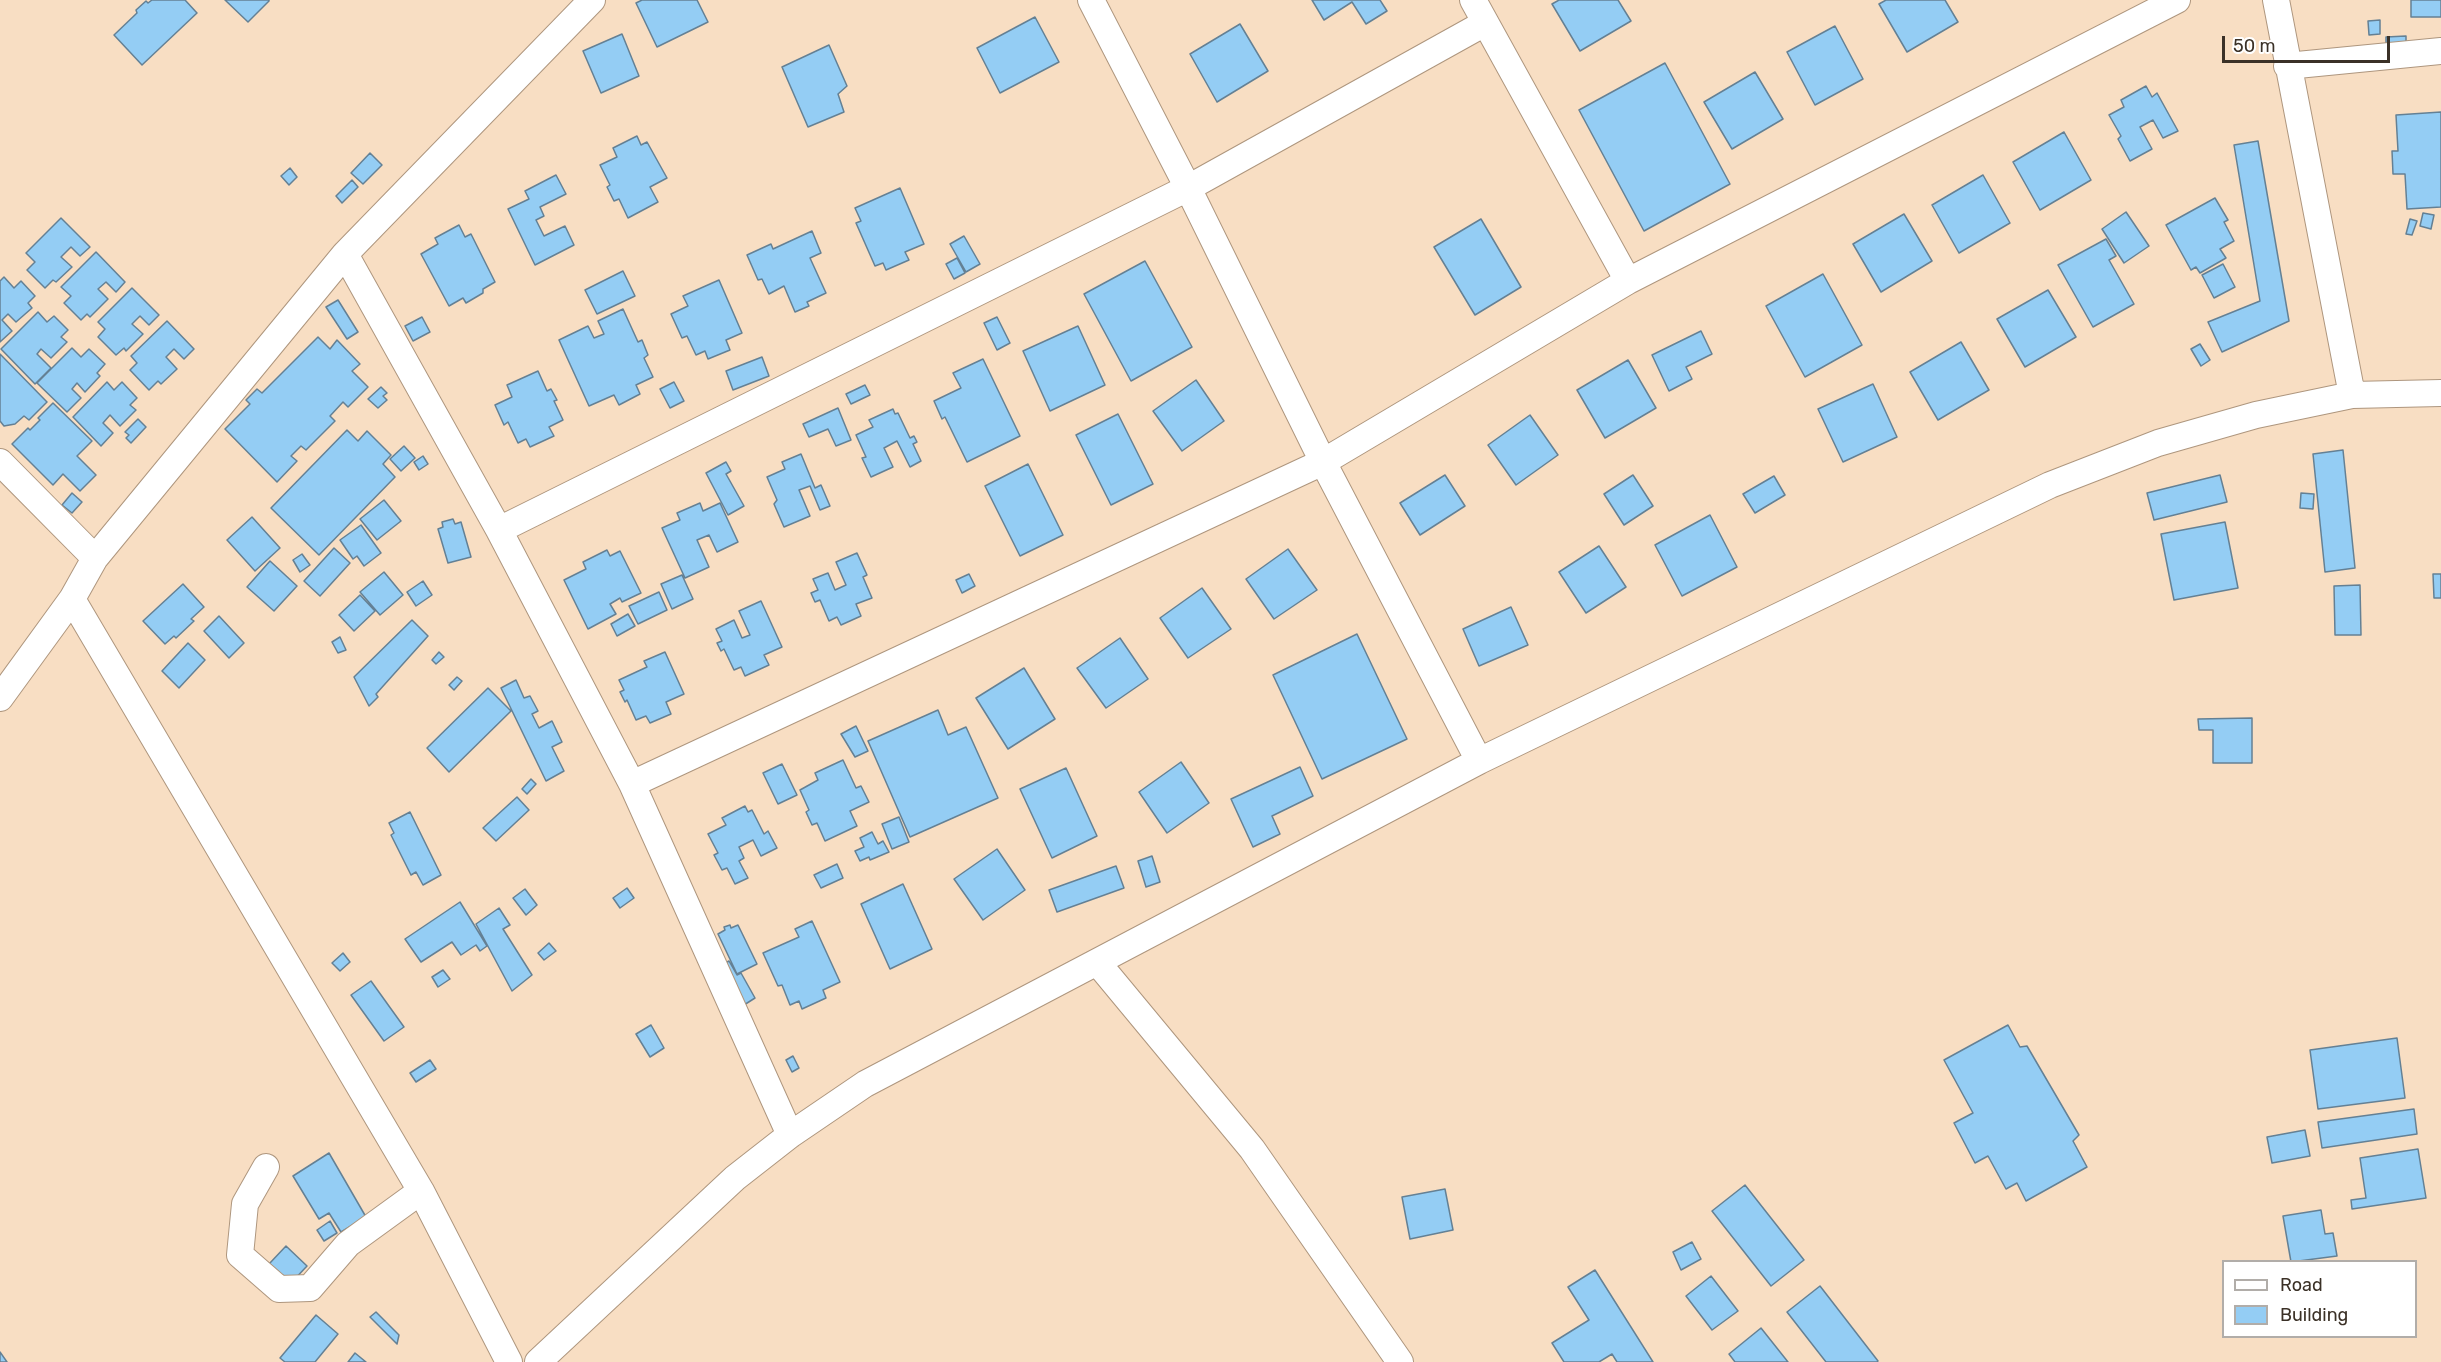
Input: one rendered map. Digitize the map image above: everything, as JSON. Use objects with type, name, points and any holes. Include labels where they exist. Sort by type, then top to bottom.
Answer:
[{"type":"street","points":[[0,698],[72,599],[95,558],[345,254],[592,0]]},
{"type":"street","points":[[1090,0],[1188,188],[1323,462],[1479,761]]},
{"type":"street","points":[[1473,0],[1628,281]]},
{"type":"street","points":[[632,784],[1323,462],[1628,281],[2177,0]]},
{"type":"street","points":[[2276,0],[2352,395]]},
{"type":"street","points":[[499,530],[1188,188],[1485,23]]},
{"type":"street","points":[[2287,66],[2441,51]]},
{"type":"street","points":[[345,254],[499,530],[632,784],[790,1135]]},
{"type":"street","points":[[538,1362],[735,1178],[790,1135],[865,1084],[1479,761],[2050,486],[2158,443],[2256,415],[2352,395],[2441,393]]},
{"type":"street","points":[[0,462],[95,558]]},
{"type":"street","points":[[72,599],[422,1191],[509,1362]]},
{"type":"street","points":[[1097,962],[1252,1149],[1400,1362]]},
{"type":"street","points":[[266,1167],[245,1204],[240,1255],[279,1289],[310,1288],[348,1244],[422,1191]]},
{"type":"building","points":[[152,0],[185,0],[197,13],[142,65],[114,35],[137,13],[136,10],[146,1],[148,3]]},
{"type":"building","points":[[225,0],[269,0],[269,1],[248,22]]},
{"type":"building","points":[[642,0],[697,0],[708,22],[657,47],[636,3]]},
{"type":"building","points":[[1312,0],[1380,0],[1387,11],[1366,24],[1352,2],[1324,20]]},
{"type":"building","points":[[1559,0],[1618,0],[1631,21],[1580,51],[1552,4]]},
{"type":"building","points":[[1886,0],[1945,0],[1958,22],[1907,52],[1879,4]]},
{"type":"building","points":[[2411,0],[2441,0],[2441,17],[2411,17]]},
{"type":"building","points":[[1035,17],[1059,62],[1000,93],[977,48]]},
{"type":"building","points":[[2380,20],[2380,34],[2369,35],[2368,21]]},
{"type":"building","points":[[1240,24],[1268,71],[1217,102],[1190,54]]},
{"type":"building","points":[[1835,26],[1863,79],[1815,105],[1787,52]]},
{"type":"building","points":[[622,34],[639,76],[601,93],[583,51]]},
{"type":"building","points":[[2406,36],[2406,47],[2386,48],[2386,37]]},
{"type":"building","points":[[829,45],[847,86],[838,94],[844,112],[808,127],[782,67]]},
{"type":"building","points":[[1665,63],[1730,184],[1644,231],[1579,110]]},
{"type":"building","points":[[1755,72],[1783,119],[1732,149],[1704,102]]},
{"type":"building","points":[[2146,86],[2152,97],[2157,93],[2178,131],[2163,138],[2153,120],[2140,127],[2152,149],[2130,161],[2118,139],[2121,136],[2109,115],[2124,107],[2121,100]]},
{"type":"building","points":[[2441,112],[2441,207],[2407,209],[2405,174],[2393,174],[2392,151],[2398,151],[2396,115]]},
{"type":"building","points":[[2064,132],[2091,180],[2040,210],[2013,162]]},
{"type":"building","points":[[637,136],[641,145],[647,142],[667,178],[650,187],[658,202],[628,218],[619,199],[614,201],[607,187],[610,185],[600,165],[617,157],[613,148]]},
{"type":"building","points":[[2258,141],[2289,321],[2222,352],[2208,322],[2260,301],[2234,145]]},
{"type":"building","points":[[370,153],[382,165],[363,184],[351,173]]},
{"type":"building","points":[[290,168],[297,177],[289,185],[281,176]]},
{"type":"building","points":[[556,175],[566,194],[540,207],[544,216],[536,220],[544,236],[565,226],[574,245],[535,265],[508,209],[529,199],[525,191]]},
{"type":"building","points":[[1983,175],[2010,223],[1959,253],[1932,205]]},
{"type":"building","points":[[352,180],[358,187],[342,203],[336,196]]},
{"type":"building","points":[[900,188],[924,244],[905,252],[909,260],[886,270],[883,263],[875,266],[856,223],[861,221],[855,208]]},
{"type":"building","points":[[2215,198],[2228,220],[2224,222],[2234,241],[2220,249],[2226,258],[2200,273],[2196,267],[2191,270],[2166,225]]},
{"type":"building","points":[[2126,212],[2149,246],[2124,263],[2102,229]]},
{"type":"building","points":[[2423,213],[2434,215],[2431,229],[2420,226]]},
{"type":"building","points":[[1904,214],[1932,261],[1881,292],[1853,244]]},
{"type":"building","points":[[61,218],[90,247],[80,256],[71,247],[61,257],[72,267],[56,282],[53,280],[45,288],[27,270],[35,262],[26,253]]},
{"type":"building","points":[[1481,219],[1521,287],[1475,315],[1434,247]]},
{"type":"building","points":[[2410,219],[2417,221],[2412,235],[2406,234]]},
{"type":"building","points":[[459,225],[465,237],[471,234],[495,282],[483,289],[483,293],[466,303],[463,298],[449,306],[421,254],[438,244],[435,238]]},
{"type":"building","points":[[812,231],[821,253],[810,258],[826,293],[807,302],[809,306],[795,312],[784,286],[769,294],[762,279],[758,280],[747,255],[771,244],[773,249]]},
{"type":"building","points":[[964,236],[980,264],[966,272],[950,244]]},
{"type":"building","points":[[2106,239],[2116,256],[2109,260],[2134,304],[2093,327],[2058,265]]},
{"type":"building","points":[[96,252],[125,282],[116,292],[106,282],[98,289],[108,299],[90,317],[87,314],[81,320],[64,303],[71,296],[61,287]]},
{"type":"building","points":[[957,258],[965,273],[954,279],[946,264]]},
{"type":"building","points":[[1145,261],[1192,347],[1131,381],[1084,294]]},
{"type":"building","points":[[2223,264],[2235,287],[2214,298],[2202,275]]},
{"type":"building","points":[[623,271],[635,296],[597,314],[585,290]]},
{"type":"building","points":[[1823,274],[1862,345],[1805,377],[1766,306]]},
{"type":"building","points":[[4,277],[14,288],[21,281],[35,296],[28,303],[32,308],[16,322],[8,314],[2,320],[12,331],[0,342],[0,281]]},
{"type":"building","points":[[719,280],[742,333],[726,340],[730,350],[708,359],[705,351],[696,355],[687,336],[682,338],[671,314],[688,306],[683,296]]},
{"type":"building","points":[[132,288],[159,315],[149,325],[140,316],[132,324],[143,334],[126,351],[124,348],[116,355],[98,337],[105,329],[98,322]]},
{"type":"building","points":[[2048,290],[2076,337],[2025,367],[1997,319]]},
{"type":"building","points":[[338,300],[358,332],[347,339],[326,307]]},
{"type":"building","points":[[623,309],[638,342],[642,340],[648,355],[644,358],[653,377],[636,385],[640,394],[619,405],[614,395],[589,406],[559,340],[588,326],[594,338],[604,334],[598,321]]},
{"type":"building","points":[[38,312],[47,322],[54,316],[68,330],[61,337],[67,342],[51,358],[41,349],[37,354],[51,368],[35,384],[1,349]]},
{"type":"building","points":[[422,317],[430,332],[413,341],[405,326]]},
{"type":"building","points":[[997,317],[1010,343],[997,350],[984,323]]},
{"type":"building","points":[[167,321],[194,349],[184,359],[174,349],[166,357],[177,369],[161,384],[158,381],[149,390],[130,370],[137,363],[131,356]]},
{"type":"building","points":[[1078,326],[1105,385],[1050,411],[1023,351]]},
{"type":"building","points":[[1701,331],[1712,354],[1686,367],[1692,379],[1669,391],[1652,355]]},
{"type":"building","points":[[318,337],[330,349],[337,340],[360,364],[352,371],[368,387],[348,407],[343,402],[330,416],[335,421],[306,450],[301,446],[291,456],[297,461],[277,482],[225,429],[250,404],[246,400],[257,389],[262,393]]},
{"type":"building","points":[[1961,342],[1989,390],[1938,420],[1910,372]]},
{"type":"building","points":[[2200,344],[2210,360],[2201,366],[2191,349]]},
{"type":"building","points":[[72,348],[81,357],[89,349],[105,364],[97,373],[100,376],[85,392],[77,383],[72,389],[81,398],[67,412],[37,383]]},
{"type":"building","points":[[0,354],[47,402],[29,420],[24,416],[15,424],[4,426],[0,421]]},
{"type":"building","points":[[762,357],[769,376],[733,390],[726,371]]},
{"type":"building","points":[[983,359],[1020,436],[967,462],[945,417],[942,419],[934,401],[961,388],[953,373]]},
{"type":"building","points":[[1628,360],[1656,408],[1605,438],[1577,390]]},
{"type":"building","points":[[538,371],[547,391],[551,389],[557,400],[554,401],[563,420],[549,427],[554,436],[530,447],[526,439],[518,443],[508,422],[504,425],[495,405],[512,397],[507,385]]},
{"type":"building","points":[[1196,380],[1224,421],[1182,451],[1153,411]]},
{"type":"building","points":[[107,382],[114,390],[122,382],[137,398],[130,405],[136,410],[120,426],[110,415],[103,423],[113,433],[101,446],[73,417]]},
{"type":"building","points":[[674,382],[684,401],[670,408],[660,389]]},
{"type":"building","points":[[1873,384],[1897,437],[1843,462],[1818,409]]},
{"type":"building","points":[[865,385],[870,395],[851,404],[846,394]]},
{"type":"building","points":[[381,387],[387,393],[383,396],[387,400],[378,408],[368,399]]},
{"type":"building","points":[[53,403],[92,441],[77,456],[96,475],[80,491],[63,474],[53,485],[12,444],[40,420],[38,418]]},
{"type":"building","points":[[838,408],[851,440],[836,446],[828,429],[809,437],[803,424]]},
{"type":"building","points":[[893,409],[895,414],[898,413],[910,438],[914,436],[917,442],[913,444],[921,461],[910,467],[897,441],[884,448],[893,467],[871,477],[862,458],[866,457],[856,435],[873,427],[869,420]]},
{"type":"building","points":[[1118,414],[1153,484],[1111,505],[1076,435]]},
{"type":"building","points":[[1530,415],[1558,455],[1516,485],[1488,445]]},
{"type":"building","points":[[138,419],[146,427],[131,443],[126,438],[129,435],[125,432]]},
{"type":"building","points":[[347,430],[358,441],[367,431],[391,455],[383,464],[395,477],[319,555],[271,508]]},
{"type":"building","points":[[404,446],[415,458],[401,471],[390,459]]},
{"type":"building","points":[[2343,450],[2355,568],[2325,572],[2313,454]]},
{"type":"building","points":[[801,454],[815,488],[821,485],[830,506],[820,510],[810,486],[799,490],[810,516],[784,527],[774,504],[777,500],[767,477],[785,469],[782,462]]},
{"type":"building","points":[[423,456],[428,464],[419,470],[414,462]]},
{"type":"building","points":[[726,462],[731,471],[726,474],[744,506],[728,515],[706,473]]},
{"type":"building","points":[[1028,464],[1063,535],[1020,556],[985,486]]},
{"type":"building","points":[[1445,475],[1465,506],[1420,535],[1400,503]]},
{"type":"building","points":[[1633,475],[1653,506],[1624,525],[1604,494]]},
{"type":"building","points":[[2220,475],[2227,502],[2154,520],[2147,493]]},
{"type":"building","points":[[1774,476],[1785,495],[1755,513],[1743,494]]},
{"type":"building","points":[[72,493],[82,502],[72,513],[62,505]]},
{"type":"building","points":[[2301,493],[2314,494],[2313,509],[2300,508]]},
{"type":"building","points":[[384,500],[401,521],[377,540],[360,519]]},
{"type":"building","points":[[700,503],[703,511],[720,503],[738,542],[717,552],[709,535],[697,540],[709,567],[685,578],[662,528],[680,520],[677,513]]},
{"type":"building","points":[[1710,515],[1737,567],[1682,596],[1655,545]]},
{"type":"building","points":[[252,517],[280,548],[255,571],[227,540]]},
{"type":"building","points":[[453,519],[455,524],[461,522],[471,557],[448,563],[438,529],[443,527],[442,522]]},
{"type":"building","points":[[2225,522],[2238,588],[2174,600],[2161,534]]},
{"type":"building","points":[[361,525],[381,553],[364,566],[357,556],[353,559],[340,540]]},
{"type":"building","points":[[1599,546],[1626,587],[1586,613],[1559,572]]},
{"type":"building","points":[[334,548],[350,563],[320,596],[304,581]]},
{"type":"building","points":[[1288,549],[1317,590],[1274,619],[1246,579]]},
{"type":"building","points":[[607,550],[610,556],[620,551],[641,593],[622,602],[620,598],[610,604],[616,614],[588,629],[564,580],[586,569],[583,562]]},
{"type":"building","points":[[857,553],[867,575],[863,577],[872,598],[856,604],[861,616],[841,625],[837,617],[829,621],[820,600],[815,602],[811,593],[818,590],[813,579],[828,573],[835,590],[846,585],[836,562]]},
{"type":"building","points":[[302,554],[310,565],[300,572],[293,560]]},
{"type":"building","points":[[270,561],[297,586],[274,611],[247,587]]},
{"type":"building","points":[[384,572],[403,595],[380,615],[360,592]]},
{"type":"building","points":[[969,574],[975,586],[962,593],[956,580]]},
{"type":"building","points":[[2433,574],[2441,574],[2441,598],[2434,598]]},
{"type":"building","points":[[682,575],[693,599],[672,609],[661,584]]},
{"type":"building","points":[[423,581],[432,595],[416,606],[407,592]]},
{"type":"building","points":[[183,584],[204,607],[191,619],[194,621],[176,638],[174,636],[165,644],[143,621]]},
{"type":"building","points":[[2360,585],[2361,635],[2335,635],[2334,586]]},
{"type":"building","points":[[1202,588],[1231,629],[1188,658],[1160,618]]},
{"type":"building","points":[[659,592],[667,610],[638,624],[629,606]]},
{"type":"building","points":[[360,595],[375,611],[354,631],[339,615]]},
{"type":"building","points":[[761,601],[782,647],[764,655],[769,665],[745,676],[741,667],[734,670],[724,649],[721,651],[717,643],[722,641],[716,629],[734,620],[742,638],[750,635],[739,611]]},
{"type":"building","points":[[1511,607],[1528,645],[1479,666],[1463,629]]},
{"type":"building","points":[[628,614],[635,626],[617,636],[611,624]]},
{"type":"building","points":[[219,616],[244,643],[229,658],[204,631]]},
{"type":"building","points":[[412,620],[428,636],[376,694],[378,697],[369,706],[354,677]]},
{"type":"building","points":[[1357,634],[1407,739],[1322,779],[1273,675]]},
{"type":"building","points":[[340,637],[346,650],[338,653],[332,642]]},
{"type":"building","points":[[1120,638],[1148,679],[1106,708],[1077,668]]},
{"type":"building","points":[[188,643],[205,660],[179,688],[162,671]]},
{"type":"building","points":[[439,652],[444,657],[436,664],[432,660]]},
{"type":"building","points":[[665,652],[684,694],[666,702],[671,714],[650,723],[646,716],[636,720],[627,700],[625,702],[620,692],[624,690],[619,680],[647,667],[644,661]]},
{"type":"building","points":[[1024,668],[1055,719],[1008,749],[976,698]]},
{"type":"building","points":[[457,677],[462,681],[454,690],[449,685]]},
{"type":"building","points":[[516,680],[524,698],[530,696],[538,711],[532,714],[539,728],[552,721],[562,742],[552,747],[564,771],[546,781],[501,688]]},
{"type":"building","points":[[488,688],[511,711],[449,772],[427,748]]},
{"type":"building","points":[[938,710],[948,735],[966,727],[998,798],[910,837],[868,741]]},
{"type":"building","points":[[2252,718],[2252,763],[2213,763],[2213,730],[2199,730],[2198,719]]},
{"type":"building","points":[[856,726],[868,751],[855,757],[841,734]]},
{"type":"building","points":[[843,760],[856,788],[861,786],[869,802],[850,811],[857,826],[825,841],[817,823],[812,825],[806,812],[809,810],[800,790],[818,780],[815,773]]},
{"type":"building","points":[[1181,762],[1209,803],[1167,833],[1139,792]]},
{"type":"building","points":[[782,764],[797,795],[778,804],[763,773]]},
{"type":"building","points":[[1300,767],[1313,796],[1272,816],[1280,834],[1253,847],[1231,799]]},
{"type":"building","points":[[1066,768],[1097,836],[1052,858],[1020,789]]},
{"type":"building","points":[[531,779],[536,784],[527,794],[522,789]]},
{"type":"building","points":[[517,797],[529,810],[496,841],[483,828]]},
{"type":"building","points":[[745,806],[748,812],[752,810],[764,834],[768,831],[777,848],[761,856],[753,840],[739,847],[744,858],[739,861],[748,878],[735,884],[727,868],[722,870],[714,855],[718,853],[708,834],[726,825],[722,818]]},
{"type":"building","points":[[410,812],[441,875],[423,885],[416,872],[411,875],[391,835],[394,833],[389,823]]},
{"type":"building","points":[[899,817],[909,842],[892,849],[882,824]]},
{"type":"building","points":[[872,832],[878,844],[883,841],[889,852],[870,860],[869,857],[860,861],[855,851],[864,847],[860,838]]},
{"type":"building","points":[[997,849],[1025,890],[983,920],[954,879]]},
{"type":"building","points":[[1152,856],[1160,882],[1146,887],[1138,861]]},
{"type":"building","points":[[837,864],[843,878],[821,888],[814,875]]},
{"type":"building","points":[[1116,866],[1124,888],[1057,912],[1049,890]]},
{"type":"building","points":[[903,884],[932,949],[890,969],[861,904]]},
{"type":"building","points":[[627,888],[634,898],[620,908],[613,898]]},
{"type":"building","points":[[525,889],[537,905],[526,915],[513,898]]},
{"type":"building","points":[[460,902],[487,946],[480,951],[476,945],[461,955],[452,942],[421,962],[405,939]]},
{"type":"building","points":[[499,908],[510,925],[503,929],[532,975],[512,991],[476,924]]},
{"type":"building","points":[[812,921],[840,982],[823,990],[826,998],[802,1009],[799,1001],[790,1005],[782,985],[778,986],[763,953],[799,937],[795,929]]},
{"type":"building","points":[[730,925],[731,928],[738,925],[757,964],[737,974],[718,934],[725,930],[724,927]]},
{"type":"building","points":[[549,943],[556,951],[544,960],[538,953]]},
{"type":"building","points":[[343,953],[350,962],[340,971],[332,963]]},
{"type":"building","points":[[729,961],[737,975],[741,973],[755,998],[744,1005],[722,965]]},
{"type":"building","points":[[443,970],[450,979],[438,987],[432,977]]},
{"type":"building","points":[[371,981],[404,1027],[384,1041],[351,995]]},
{"type":"building","points":[[651,1025],[664,1048],[650,1057],[636,1034]]},
{"type":"building","points":[[2008,1025],[2020,1047],[2027,1046],[2079,1135],[2073,1141],[2087,1167],[2026,1201],[2017,1183],[2006,1189],[1988,1156],[1975,1163],[1954,1123],[1973,1113],[1944,1060]]},
{"type":"building","points":[[2397,1038],[2405,1098],[2318,1109],[2310,1050]]},
{"type":"building","points":[[793,1056],[799,1068],[792,1072],[786,1060]]},
{"type":"building","points":[[430,1060],[436,1069],[416,1082],[410,1073]]},
{"type":"building","points":[[2414,1109],[2417,1134],[2322,1148],[2318,1122]]},
{"type":"building","points":[[2305,1130],[2310,1156],[2272,1163],[2267,1137]]},
{"type":"building","points":[[2418,1149],[2426,1198],[2352,1209],[2351,1200],[2366,1198],[2360,1158]]},
{"type":"building","points":[[329,1153],[366,1217],[341,1232],[329,1213],[319,1219],[293,1176]]},
{"type":"building","points":[[1745,1185],[1804,1260],[1771,1286],[1712,1211]]},
{"type":"building","points":[[1445,1189],[1453,1230],[1410,1239],[1402,1197]]},
{"type":"building","points":[[2321,1210],[2325,1234],[2333,1233],[2337,1256],[2291,1260],[2283,1216]]},
{"type":"building","points":[[330,1221],[337,1233],[324,1241],[317,1230]]},
{"type":"building","points":[[1692,1242],[1701,1259],[1681,1270],[1673,1252]]},
{"type":"building","points":[[286,1246],[307,1266],[290,1284],[269,1264]]},
{"type":"building","points":[[1595,1270],[1653,1362],[1617,1362],[1612,1354],[1599,1362],[1564,1362],[1552,1343],[1589,1320],[1568,1287]]},
{"type":"building","points":[[1711,1276],[1738,1311],[1712,1330],[1686,1296]]},
{"type":"building","points":[[1820,1286],[1877,1362],[1826,1362],[1787,1312]]},
{"type":"building","points":[[376,1312],[399,1335],[397,1344],[370,1317]]},
{"type":"building","points":[[316,1315],[338,1334],[315,1362],[285,1362],[280,1358]]},
{"type":"building","points":[[1761,1328],[1788,1362],[1735,1362],[1729,1354]]},
{"type":"building","points":[[0,1352],[7,1362],[0,1362]]},
{"type":"building","points":[[355,1353],[366,1362],[348,1362]]}]
